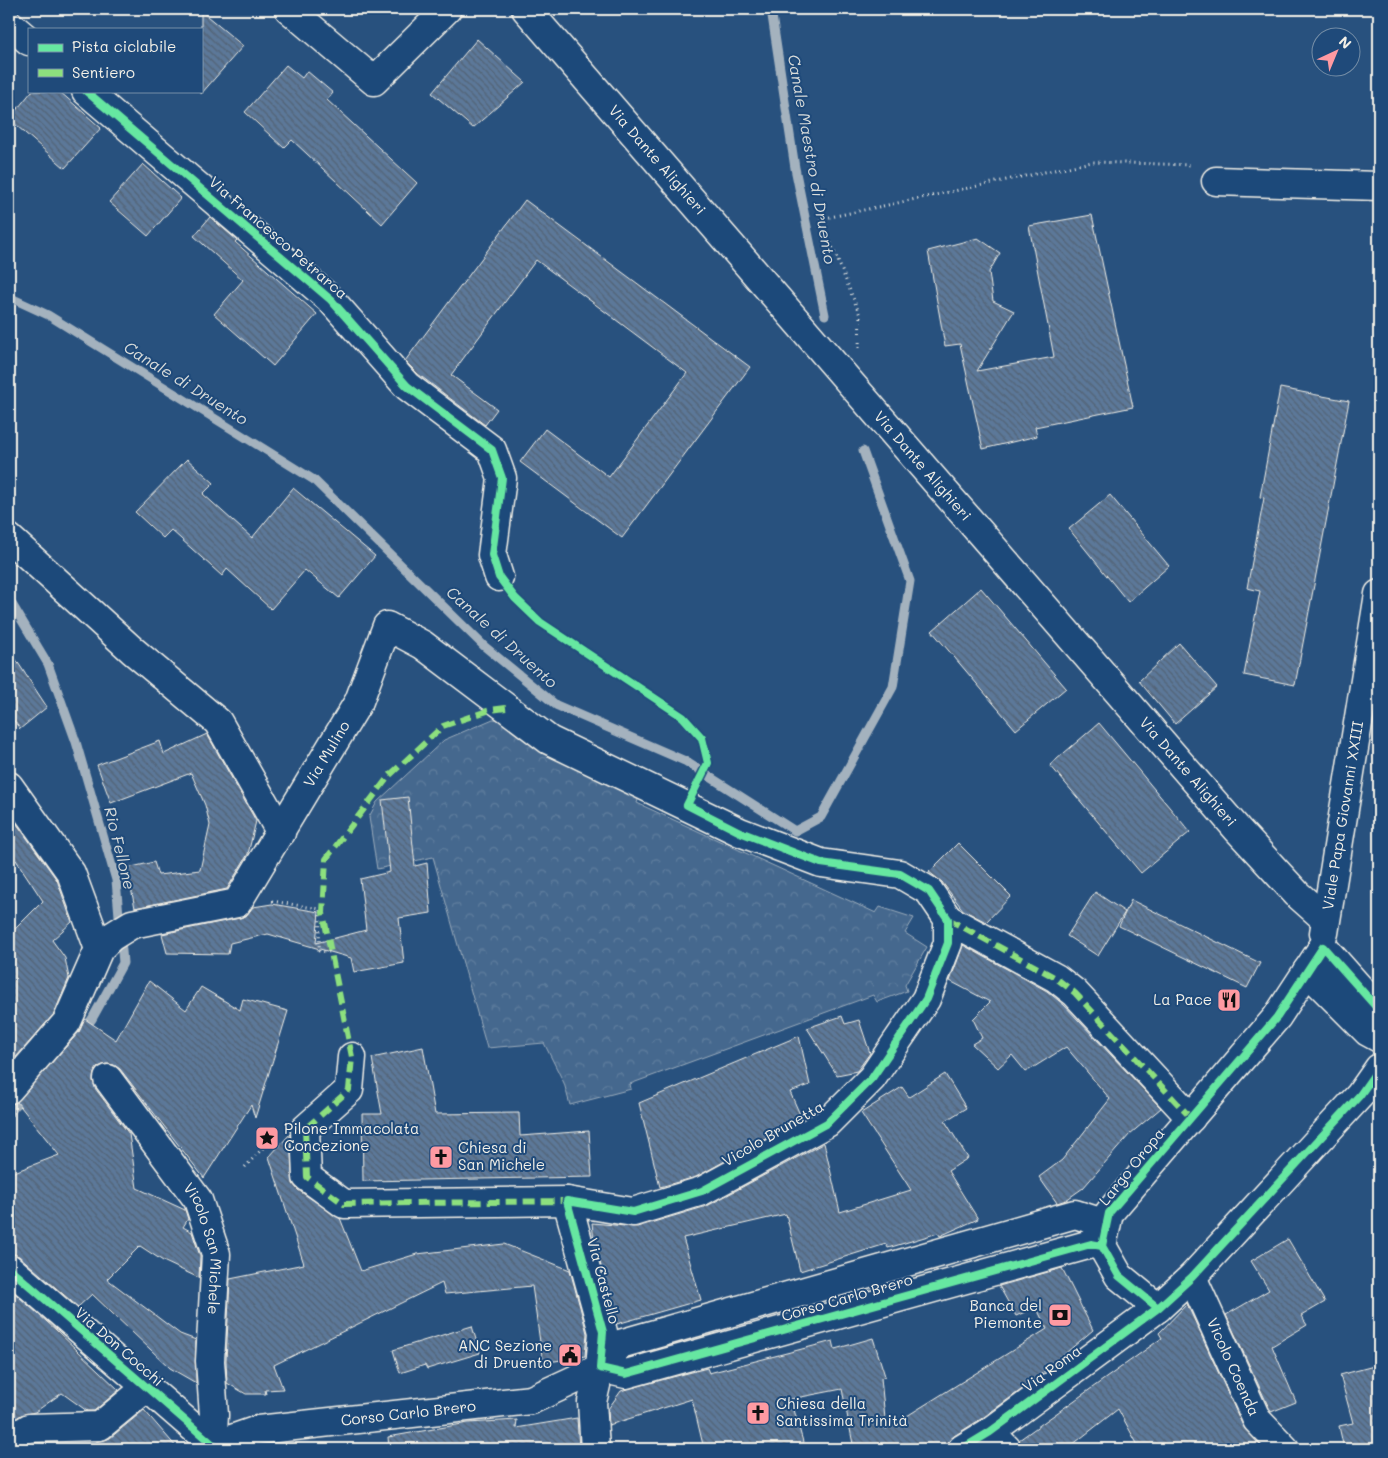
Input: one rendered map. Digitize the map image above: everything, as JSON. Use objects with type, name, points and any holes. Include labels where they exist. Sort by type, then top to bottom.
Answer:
[{"type":"street","points":[[289,9],[374,82],[447,9]]},
{"type":"street","name":"Via Dante Alighieri","points":[[526,9],[1238,830],[1297,894],[1324,918]]},
{"type":"street","name":"Via Francesco Petrarca","points":[[87,92],[331,300],[407,386],[492,450],[502,478],[492,555],[499,577]]},
{"type":"street","points":[[1224,181],[1379,186]]},
{"type":"street","points":[[9,538],[132,650],[218,722],[281,833]]},
{"type":"street","name":"Viale Papa Giovanni XXIII","points":[[1323,947],[1324,918],[1379,594]]},
{"type":"street","name":"Via Mulino","points":[[237,903],[359,701],[387,626],[423,645],[549,740],[740,832],[821,864],[900,874],[929,891],[948,919]]},
{"type":"street","points":[[9,786],[114,936]]},
{"type":"street","points":[[9,1089],[67,1022],[114,936],[237,903]]},
{"type":"street","points":[[948,919],[1056,978],[1075,993],[1191,1118]]},
{"type":"street","name":"Vicolo Brunetta","points":[[567,1201],[633,1212],[702,1191],[827,1122],[872,1078],[926,999],[948,943],[948,919]]},
{"type":"street","points":[[1323,947],[1379,1010]]},
{"type":"street","name":"Largo Oropa","points":[[1104,1235],[1110,1213],[1277,1017],[1323,947]]},
{"type":"street","points":[[1307,971],[1368,1032],[1379,1038]]},
{"type":"street","points":[[352,1057],[349,1090],[304,1129],[307,1177],[344,1204],[567,1201]]},
{"type":"street","points":[[1104,1235],[1118,1276],[1158,1308],[1192,1276],[1360,1095],[1379,1068]]},
{"type":"street","name":"Vicolo San Michele","points":[[108,1079],[198,1200],[216,1254],[210,1361],[214,1415],[214,1448]]},
{"type":"street","name":"Via Castello","points":[[567,1201],[603,1332],[600,1368],[592,1402],[595,1449]]},
{"type":"street","name":"Corso Carlo Brero","points":[[214,1448],[258,1430],[530,1400],[600,1368],[620,1344],[1075,1214],[1104,1235]]},
{"type":"street","name":"Via Don Cocchi","points":[[9,1268],[214,1448]]},
{"type":"street","name":"Vicolo Coenda","points":[[1192,1276],[1257,1420],[1285,1449]]},
{"type":"street","name":"Via Roma","points":[[962,1449],[999,1441],[1158,1308]]},
{"type":"street","points":[[9,1441],[29,1428],[100,1426],[146,1388]]},
{"type":"path","points":[[859,394],[860,315],[821,219],[1092,162],[1219,166],[1224,181]]},
{"type":"path","points":[[237,903],[270,900],[320,909],[319,952],[330,952]]},
{"type":"green space","points":[[493,719],[511,721],[639,797],[637,803],[876,913],[880,907],[914,918],[905,933],[927,947],[905,985],[907,991],[877,1002],[873,995],[630,1084],[631,1089],[570,1105],[564,1083],[544,1043],[487,1048],[433,857],[377,869],[369,817],[377,802],[444,740]]},
{"type":"building","points":[[201,11],[243,46],[201,94],[202,28]]},
{"type":"building","points":[[477,39],[525,82],[473,128],[432,93]]},
{"type":"building","points":[[286,65],[302,78],[307,71],[333,93],[327,100],[417,183],[382,224],[292,140],[284,148],[245,112]]},
{"type":"building","points":[[31,92],[60,92],[101,128],[65,168],[9,119]]},
{"type":"building","points":[[143,164],[181,198],[148,236],[109,202]]},
{"type":"building","points":[[525,200],[750,367],[622,538],[520,462],[545,429],[609,477],[687,373],[536,260],[451,375],[497,409],[485,425],[418,374],[405,361]]},
{"type":"building","points":[[1092,215],[1133,407],[1035,427],[1037,436],[983,449],[960,344],[945,346],[928,251],[978,238],[1000,253],[989,272],[993,301],[1014,311],[977,371],[1054,357],[1029,226]]},
{"type":"building","points":[[210,217],[237,240],[235,242],[317,314],[273,366],[214,314],[243,280],[194,236]]},
{"type":"building","points":[[1280,388],[1349,401],[1295,685],[1244,675],[1260,591],[1247,588],[1264,498],[1260,497]]},
{"type":"building","points":[[187,459],[214,483],[203,494],[252,538],[293,488],[375,556],[339,598],[305,570],[271,609],[227,569],[222,576],[171,530],[163,538],[135,512]]},
{"type":"building","points":[[1110,495],[1169,566],[1128,602],[1069,529]]},
{"type":"building","points":[[981,588],[1066,688],[1016,730],[932,631]]},
{"type":"building","points":[[1179,643],[1217,687],[1175,724],[1139,681]]},
{"type":"building","points":[[9,649],[47,707],[20,729],[9,714]]},
{"type":"building","points":[[1099,723],[1190,832],[1141,873],[1050,765]]},
{"type":"building","points":[[207,734],[256,821],[248,854],[227,889],[135,908],[127,868],[154,862],[158,875],[200,870],[210,825],[205,805],[191,773],[111,803],[97,765],[160,741],[164,754]]},
{"type":"building","points":[[408,797],[415,866],[427,863],[431,913],[399,918],[404,963],[354,972],[351,958],[268,934],[230,943],[228,954],[167,953],[162,934],[240,918],[246,916],[253,907],[272,904],[319,912],[316,943],[366,930],[360,879],[390,872],[382,800]]},
{"type":"building","points":[[9,813],[57,880],[72,922],[52,940],[65,958],[69,978],[54,1014],[9,1065],[9,935],[43,901],[16,860],[9,864]]},
{"type":"building","points":[[958,843],[1011,896],[986,922],[963,910],[942,882],[929,872]]},
{"type":"building","points":[[1095,892],[1125,912],[1098,956],[1067,936]]},
{"type":"building","points":[[1131,900],[1260,963],[1247,988],[1119,926]]},
{"type":"building","points":[[963,945],[1047,991],[1064,1005],[1161,1108],[1130,1134],[1083,1188],[1066,1200],[1057,1203],[1039,1177],[1062,1160],[1110,1099],[1066,1047],[1026,1072],[1012,1055],[998,1068],[972,1044],[982,1038],[973,1019],[990,1002],[950,981]]},
{"type":"building","points":[[149,981],[186,1010],[201,987],[240,1010],[243,999],[288,1011],[255,1118],[251,1105],[204,1178],[120,1069],[114,1065],[106,1064],[98,1067],[94,1073],[93,1081],[95,1088],[129,1134],[137,1188],[185,1210],[188,1219],[183,1227],[192,1232],[200,1256],[199,1278],[163,1261],[140,1246],[107,1279],[180,1334],[196,1340],[196,1383],[170,1368],[92,1294],[78,1307],[19,1256],[9,1253],[9,1174],[59,1155],[17,1102],[79,1032],[85,1019],[116,1040]]},
{"type":"building","points":[[842,1016],[845,1024],[859,1020],[870,1053],[857,1071],[837,1075],[807,1028]]},
{"type":"building","points":[[799,1036],[810,1085],[790,1092],[802,1119],[696,1177],[660,1187],[639,1103]]},
{"type":"building","name":"Chiesa di San Michele","points":[[423,1047],[435,1114],[519,1113],[520,1136],[589,1131],[592,1177],[363,1181],[362,1114],[382,1114],[372,1058]]},
{"type":"building","points":[[945,1074],[966,1108],[945,1121],[968,1158],[948,1171],[978,1219],[940,1236],[938,1233],[888,1248],[886,1244],[800,1271],[786,1214],[683,1238],[701,1300],[617,1324],[594,1241],[592,1223],[637,1227],[707,1206],[824,1143],[840,1212],[911,1190],[861,1113],[902,1087],[909,1097]]},
{"type":"building","points":[[290,1134],[293,1184],[298,1190],[340,1218],[361,1271],[417,1254],[504,1244],[570,1270],[587,1333],[585,1356],[543,1363],[532,1286],[445,1294],[442,1283],[274,1365],[283,1389],[265,1390],[266,1394],[246,1394],[227,1383],[226,1361],[230,1279],[304,1264],[269,1157]]},
{"type":"building","points":[[1288,1239],[1325,1302],[1301,1316],[1307,1325],[1272,1346],[1296,1402],[1271,1412],[1226,1315],[1269,1290],[1251,1261]]},
{"type":"building","points":[[1062,1268],[1093,1330],[1028,1385],[954,1436],[948,1442],[946,1449],[854,1449],[842,1389],[791,1399],[805,1449],[704,1449],[692,1399],[609,1425],[608,1409],[621,1391],[627,1389],[707,1368],[709,1373],[833,1341],[835,1349],[873,1338],[885,1376],[881,1378],[886,1429],[1047,1329],[1036,1307],[1016,1316],[999,1286]]},
{"type":"building","points":[[9,1288],[119,1390],[94,1411],[87,1411],[62,1393],[35,1412],[21,1415],[9,1423]]},
{"type":"building","points":[[1187,1304],[1243,1426],[1264,1449],[1140,1449],[1118,1409],[1067,1449],[1022,1449],[1019,1440],[1162,1338],[1159,1333]]},
{"type":"building","points":[[472,1326],[480,1353],[427,1369],[425,1365],[400,1373],[393,1350]]},
{"type":"building","points":[[1374,1366],[1379,1389],[1379,1449],[1344,1449],[1339,1426],[1353,1423],[1340,1375]]},
{"type":"building","points":[[144,1410],[178,1449],[86,1449],[96,1442],[110,1438]]},
{"type":"building","points":[[577,1418],[579,1449],[496,1447],[496,1449],[389,1449],[388,1437],[468,1423],[517,1420],[516,1428]]},
{"type":"waterway","name":"Canale Maestro di Druento","points":[[771,9],[795,168],[825,315]]},
{"type":"waterway","name":"Canale di Druento","points":[[9,297],[48,315],[314,480],[484,646],[556,705],[685,761],[795,831],[821,817],[893,687],[910,581],[863,451]]},
{"type":"waterway","name":"Rio Fellone","points":[[9,599],[48,664],[76,742],[116,880],[123,963],[92,1019],[83,1031]]},
{"type":"waterway","name":"Rio Fellone","points":[[9,1113],[26,1094]]},
{"type":"marked path","points":[[506,708],[490,710],[443,726],[389,776],[326,859],[323,913],[352,1057],[349,1090],[305,1129],[307,1177],[344,1204],[567,1201]]},
{"type":"marked path","points":[[948,919],[1056,978],[1075,993],[1191,1118]]},
{"type":"cycle path","points":[[87,92],[331,300],[407,386],[492,450],[502,478],[492,555],[499,577],[515,598],[540,622],[683,717],[702,738],[708,763],[687,805],[740,832],[821,863],[900,874],[929,891],[948,919],[948,943],[926,999],[872,1078],[827,1123],[702,1191],[633,1212],[567,1201],[603,1332],[600,1368],[626,1374],[1091,1244],[1102,1246]]},
{"type":"cycle path","points":[[1158,1308],[1119,1276],[1102,1246],[1109,1213],[1277,1017],[1323,947],[1379,1010]]},
{"type":"cycle path","points":[[962,1449],[990,1432],[1158,1308],[1192,1277],[1360,1095],[1379,1068]]},
{"type":"cycle path","points":[[9,1268],[218,1449]]},
{"type":"place","name":"La Pace","points":[[1229,1000]]},
{"type":"place","name":"Pilone Immacolata Concezione","points":[[267,1138]]},
{"type":"place","name":"Chiesa di San Michele","points":[[441,1157]]},
{"type":"place","name":"Banca del Piemonte","points":[[1060,1315]]},
{"type":"place","name":"ANC Sezione di Druento","points":[[570,1355]]},
{"type":"place","name":"Chiesa della Santissima Trinità","points":[[758,1413]]}]
